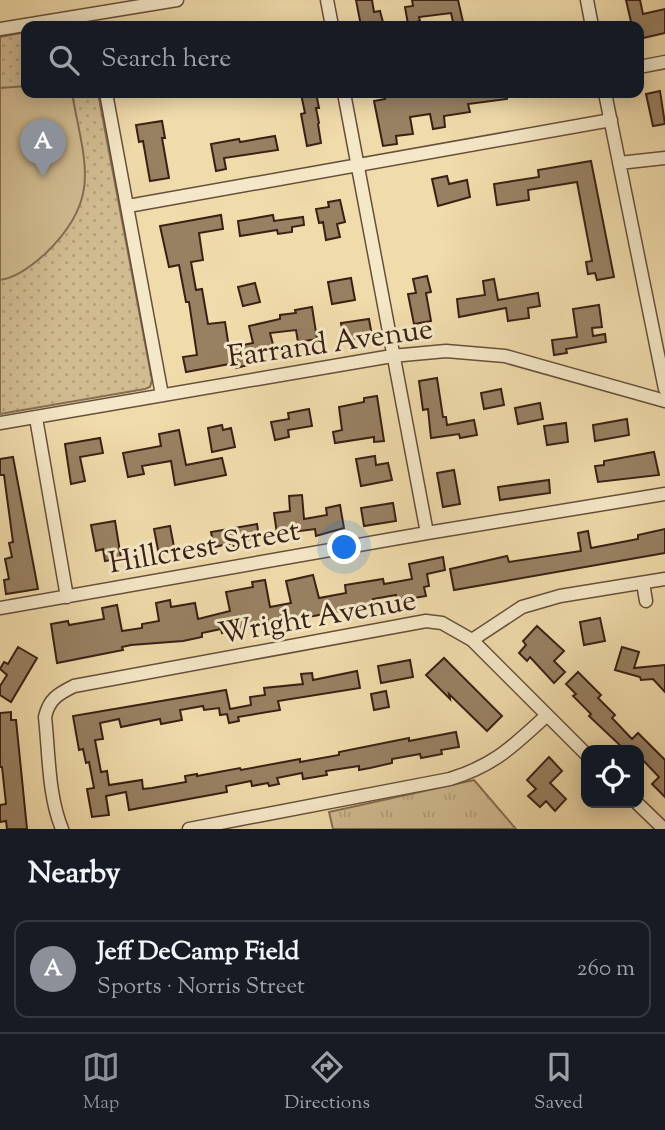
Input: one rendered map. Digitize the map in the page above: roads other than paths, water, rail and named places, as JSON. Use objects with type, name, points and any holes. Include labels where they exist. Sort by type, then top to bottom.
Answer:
[{"type":"street","points":[[93,20],[177,0]]},
{"type":"street","points":[[327,0],[331,21]]},
{"type":"street","points":[[587,0],[591,21]]},
{"type":"street","points":[[0,29],[21,27]]},
{"type":"street","points":[[644,66],[665,62]]},
{"type":"street","points":[[107,98],[162,395]]},
{"type":"street","points":[[345,98],[426,533]]},
{"type":"street","points":[[606,98],[665,389]]},
{"type":"street","points":[[128,206],[611,120]]},
{"type":"street","points":[[620,163],[665,158]]},
{"type":"street","name":"Farrand Avenue","points":[[0,423],[392,356],[446,351],[505,356],[665,401]]},
{"type":"street","points":[[36,418],[67,597]]},
{"type":"street","name":"Hillcrest Street","points":[[0,608],[665,494]]},
{"type":"street","points":[[472,640],[522,607],[560,596],[665,579]]},
{"type":"street","points":[[643,583],[646,601]]},
{"type":"street","name":"Wright Avenue","points":[[62,829],[53,794],[45,717],[47,707],[54,696],[74,686],[426,621],[442,623],[472,640],[581,749]]},
{"type":"street","points":[[188,829],[450,779],[478,770],[510,750],[546,716]]},
{"type":"street","points":[[642,808],[664,829]]},
{"type":"place","name":"Jeff DeCamp Field","points":[[43,177]]}]
